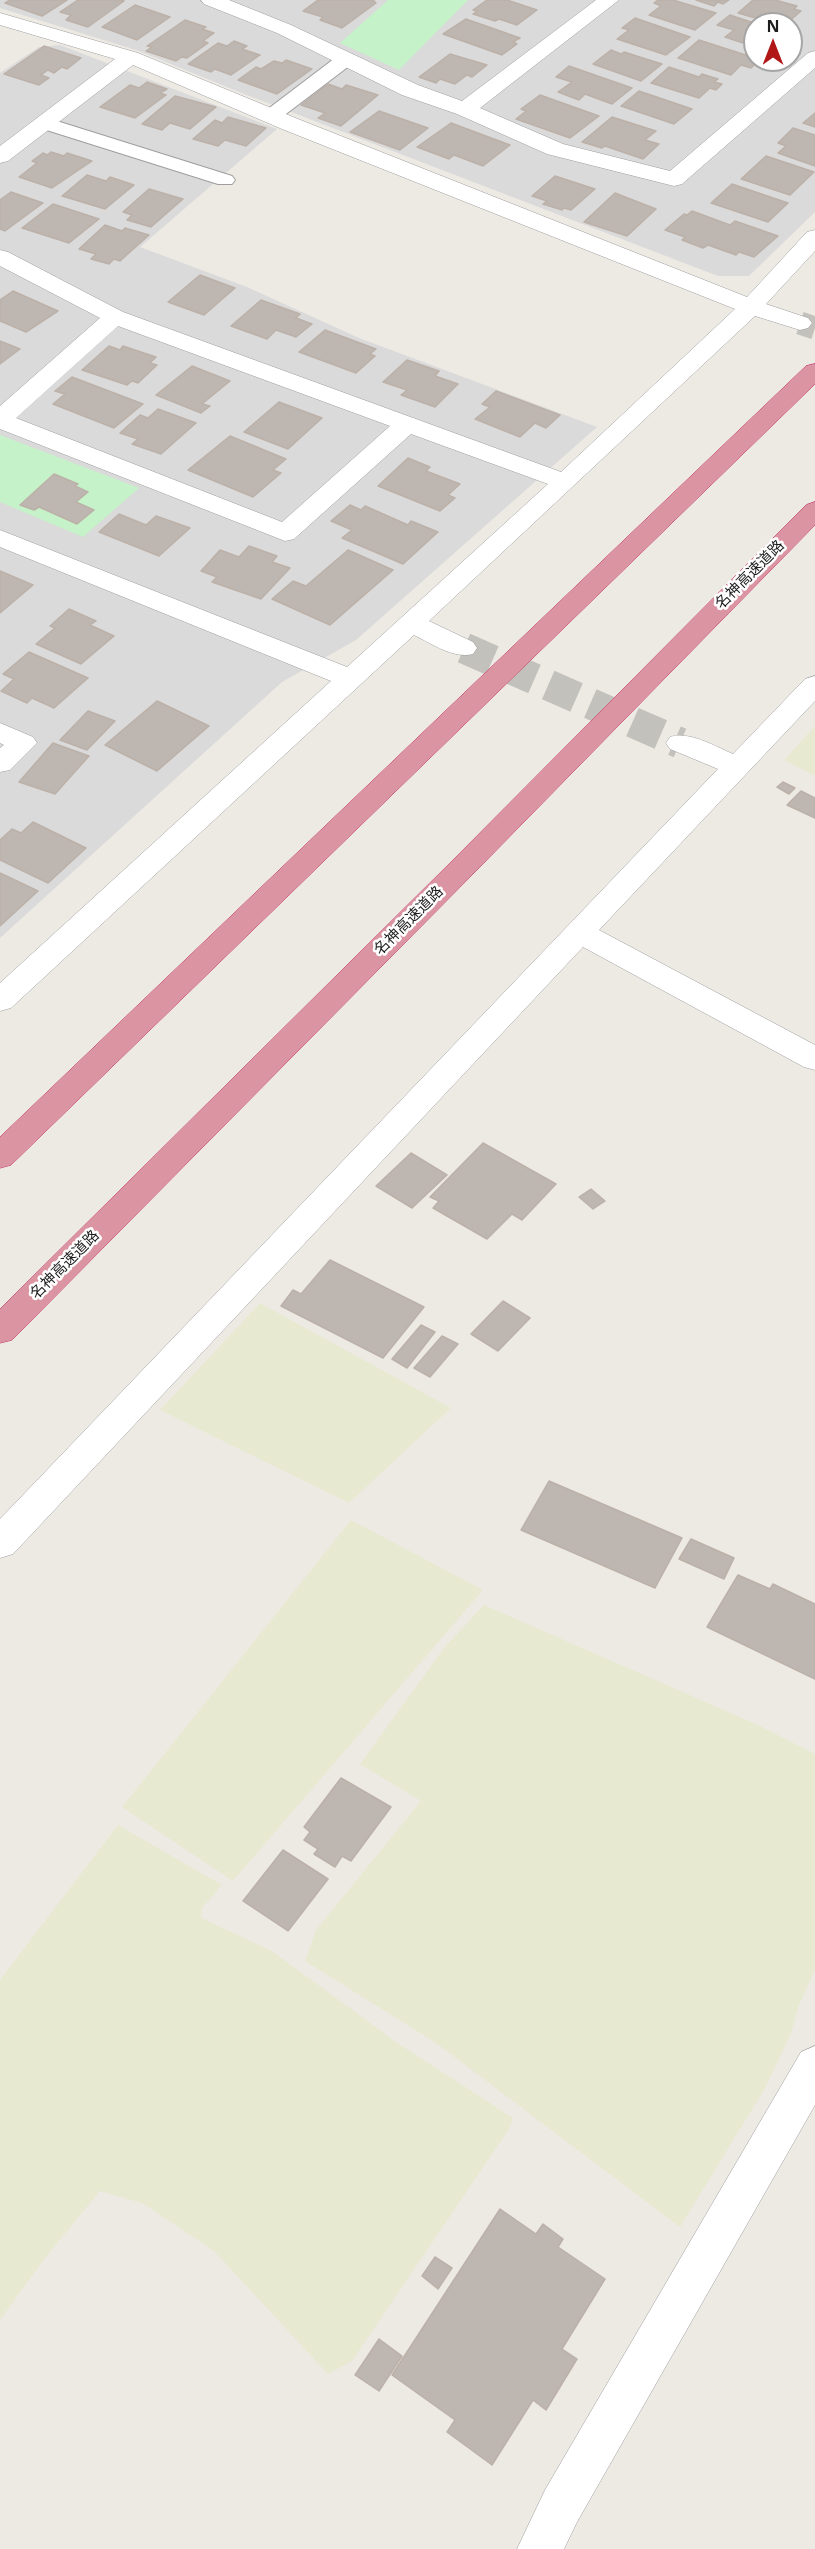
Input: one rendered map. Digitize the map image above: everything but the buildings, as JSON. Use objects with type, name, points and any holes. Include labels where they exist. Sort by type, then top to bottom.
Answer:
[{"type":"highway","points":[[0,1156],[815,371]]},
{"type":"highway","name":"名神高速道路","points":[[0,1330],[453,877],[815,510]]},
{"type":"street","points":[[211,0],[284,28],[410,90],[465,109],[555,149],[674,179],[806,78],[815,57]]},
{"type":"street","points":[[465,109],[609,0]]},
{"type":"street","points":[[0,19],[131,57],[271,116],[751,307],[800,323]]},
{"type":"street","points":[[0,156],[131,57]]},
{"type":"street","points":[[0,1000],[565,482],[751,307],[815,237]]},
{"type":"street","points":[[0,258],[115,316],[565,482]]},
{"type":"street","points":[[115,316],[0,419],[285,533],[407,424]]},
{"type":"street","points":[[0,538],[351,679]]},
{"type":"street","points":[[412,624],[464,648]]},
{"type":"street","points":[[0,1543],[200,1329],[815,685]]},
{"type":"street","points":[[0,732],[23,743],[0,764]]},
{"type":"street","points":[[680,743],[737,766]]},
{"type":"street","points":[[579,932],[815,1059]]},
{"type":"street","points":[[540,2549],[561,2506],[815,2066]]},
{"type":"lane","points":[[271,116],[346,59]]},
{"type":"lane","points":[[44,123],[225,180]]},
{"type":"shaded area","points":[[0,0],[815,0],[815,212],[749,276],[718,276],[239,92],[139,51],[0,8]]},
{"type":"shaded area","points":[[60,45],[277,129],[140,247],[247,287],[359,338],[597,427],[356,640],[282,682],[0,938],[0,73],[39,47]]},
{"type":"green space","points":[[388,0],[468,0],[399,70],[340,43]]},
{"type":"green space","points":[[0,435],[139,488],[83,537],[0,502]]},
{"type":"green space","points":[[815,726],[815,776],[784,760]]},
{"type":"green space","points":[[260,1303],[451,1408],[349,1503],[160,1410]]},
{"type":"green space","points":[[351,1520],[483,1590],[233,1881],[122,1807]]},
{"type":"green space","points":[[484,1605],[758,1725],[815,1754],[815,1970],[799,2005],[790,2036],[764,2090],[680,2227],[436,2043],[305,1961],[316,1930],[421,1801],[360,1764],[444,1648]]},
{"type":"green space","points":[[118,1825],[222,1885],[202,1908],[201,1918],[272,1951],[396,2042],[513,2118],[509,2129],[352,2361],[328,2374],[214,2251],[142,2203],[100,2191],[45,2258],[0,2320],[0,1980]]},
{"type":"tunnel","points":[[800,323],[815,328]]},
{"type":"tunnel","points":[[464,648],[680,743]]}]
